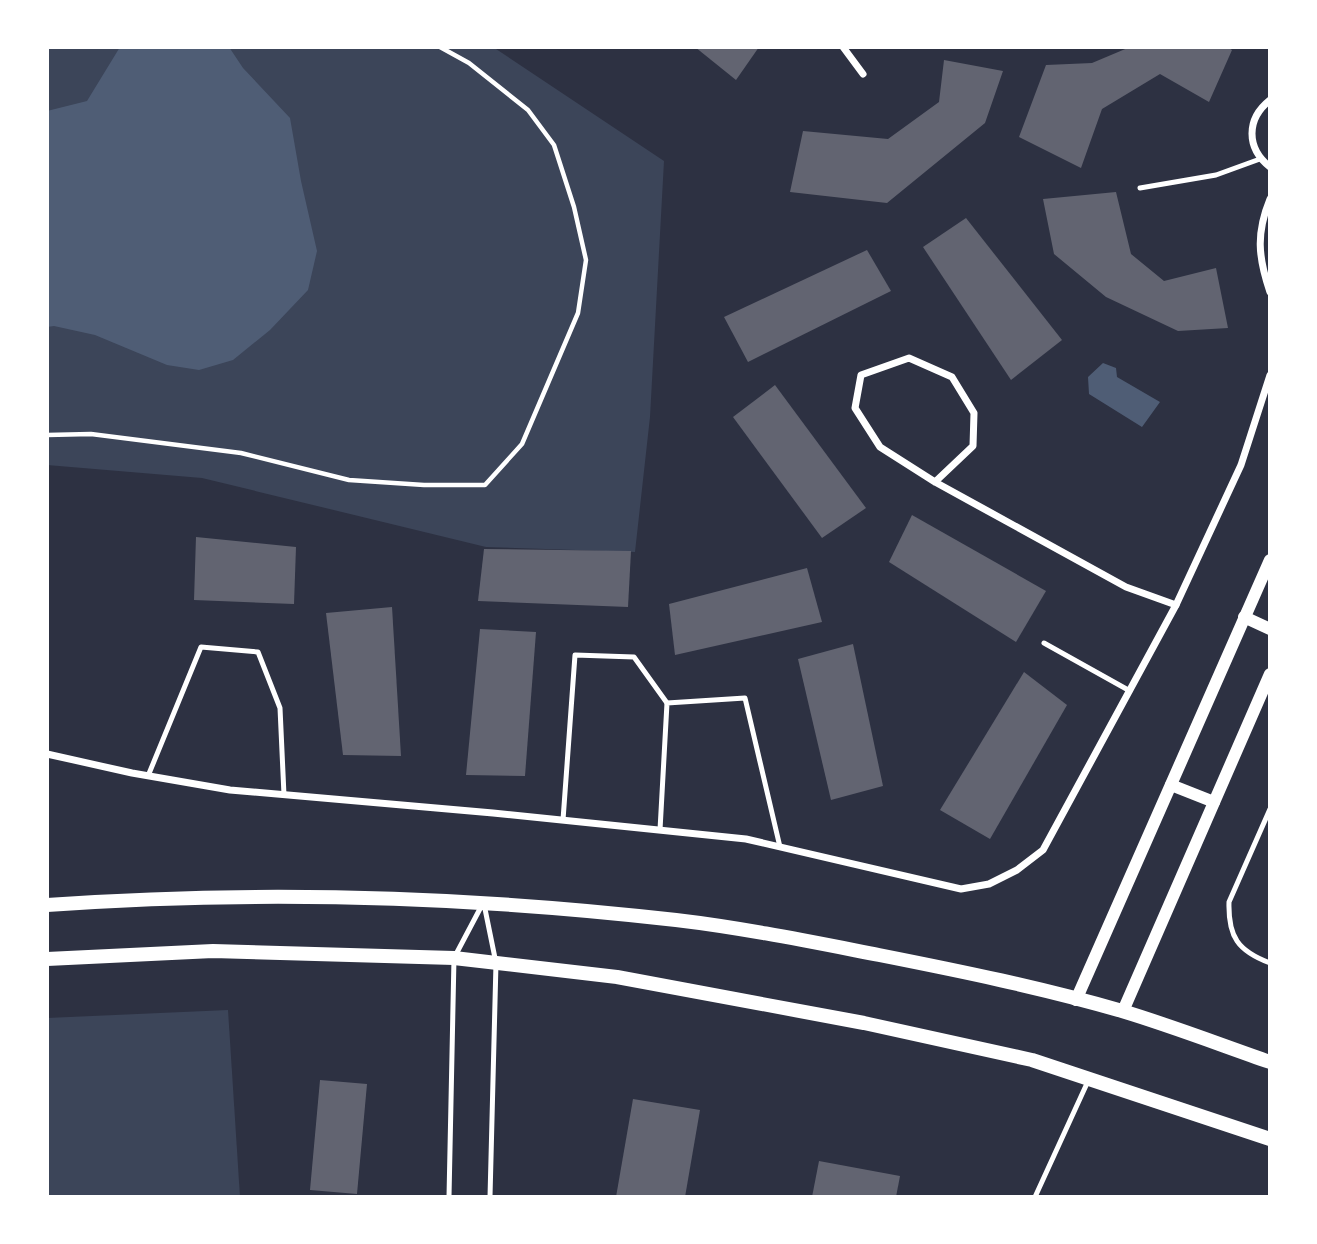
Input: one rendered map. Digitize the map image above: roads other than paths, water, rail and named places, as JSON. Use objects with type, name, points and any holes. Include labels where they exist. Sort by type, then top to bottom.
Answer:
[{"type":"main road","points":[[47,905],[286,895],[484,902],[678,920],[959,971],[1123,1011],[1270,1062]]},
{"type":"main road","points":[[47,958],[213,951],[454,958],[617,977],[864,1023],[1032,1060],[1270,1139]]},
{"type":"street","points":[[843,47],[863,74]]},
{"type":"street","points":[[1270,100],[1259,110],[1253,122],[1251,136],[1260,159],[1270,167]]},
{"type":"street","points":[[1270,199],[1261,221],[1261,264],[1270,292]]},
{"type":"street","points":[[935,482],[973,446],[974,413],[953,377],[909,358],[861,375],[855,408],[880,447],[935,482],[1126,587],[1176,605]]},
{"type":"street","points":[[47,754],[230,790],[746,839],[961,889],[989,884],[1017,870],[1043,850],[1176,605],[1241,466],[1270,375]]},
{"type":"street","points":[[1076,1000],[1270,560]]},
{"type":"street","points":[[1244,617],[1270,629]]},
{"type":"street","points":[[1123,1011],[1270,674]]},
{"type":"street","points":[[1171,785],[1214,802]]},
{"type":"lane","points":[[1140,188],[1216,175],[1260,159]]},
{"type":"lane","points":[[1044,643],[1130,691]]},
{"type":"lane","points":[[148,776],[201,647],[258,652],[280,708],[284,795]]},
{"type":"lane","points":[[563,820],[575,655],[634,657],[667,703],[660,830]]},
{"type":"lane","points":[[667,703],[745,698],[780,847]]},
{"type":"lane","points":[[1270,809],[1229,902],[1233,936],[1251,956],[1270,963]]},
{"type":"lane","points":[[449,1197],[454,958],[484,902]]},
{"type":"lane","points":[[484,902],[496,963],[490,1197]]},
{"type":"lane","points":[[1035,1197],[1089,1078]]}]
